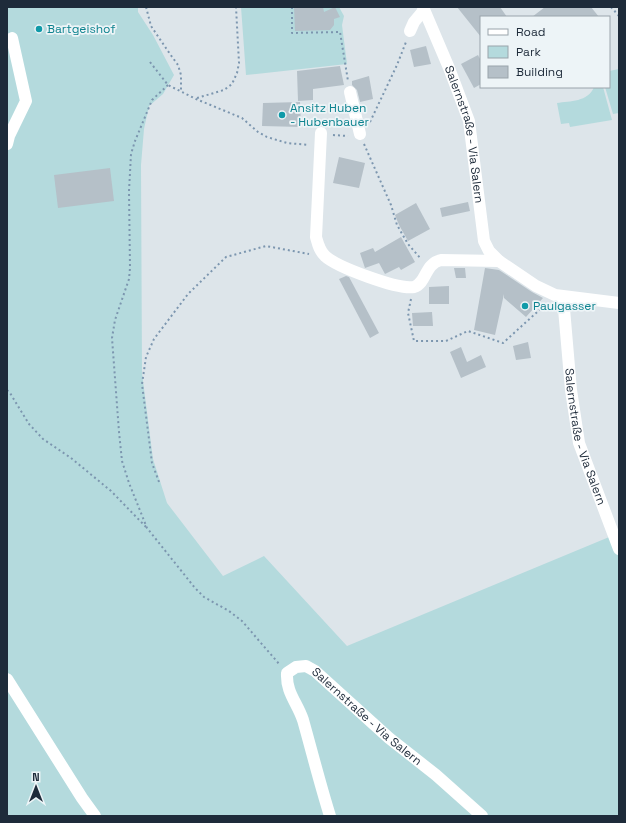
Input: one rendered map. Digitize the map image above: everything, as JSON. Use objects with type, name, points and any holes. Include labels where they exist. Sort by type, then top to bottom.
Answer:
[{"type":"street","points":[[410,31],[414,22],[424,8]]},
{"type":"street","name":"Salernstraße - Via Salern","points":[[424,8],[469,121],[484,241],[489,251],[499,261],[536,286],[559,296],[579,443],[619,548]]},
{"type":"street","points":[[7,144],[9,136],[26,101],[12,38]]},
{"type":"street","points":[[350,92],[360,134]]},
{"type":"street","points":[[321,133],[316,237],[318,248],[324,255],[347,269],[402,286],[415,286],[422,281],[429,267],[435,261],[499,261]]},
{"type":"street","points":[[474,260],[484,241]]},
{"type":"street","points":[[559,296],[619,303]]},
{"type":"street","name":"Salernstraße - Via Salern","points":[[288,674],[296,667],[306,666],[315,671],[389,738],[436,775],[482,816]]},
{"type":"street","points":[[288,674],[287,684],[302,718],[319,783],[330,816]]},
{"type":"street","points":[[7,679],[82,798],[95,816]]},
{"type":"path","points":[[146,7],[151,26],[178,65],[181,75],[181,91]]},
{"type":"path","points":[[196,99],[224,90],[232,84],[238,73],[239,63],[236,7]]},
{"type":"path","points":[[292,7],[292,34],[340,32],[350,92]]},
{"type":"path","points":[[611,7],[619,16]]},
{"type":"path","points":[[321,133],[345,137],[360,134],[367,128],[397,65],[410,31]]},
{"type":"path","points":[[150,62],[168,85],[196,99],[242,118],[258,132],[268,137],[287,143],[320,147]]},
{"type":"path","points":[[147,528],[128,483],[122,461],[112,338],[114,320],[129,279],[129,191],[131,154],[134,141],[152,100],[168,85]]},
{"type":"path","points":[[360,134],[391,205],[397,225],[408,244],[429,267]]},
{"type":"path","points":[[159,482],[152,463],[142,384],[146,357],[154,339],[188,294],[226,257],[266,246],[312,254]]},
{"type":"path","points":[[415,286],[408,313],[414,341],[446,341],[468,331],[503,343],[559,296]]},
{"type":"path","points":[[7,390],[29,424],[43,439],[72,458],[111,491],[147,528],[204,597],[229,611],[242,621],[288,674]]},
{"type":"green space","points":[[7,7],[138,7],[138,12],[153,35],[174,75],[163,94],[149,106],[144,129],[141,165],[142,373],[153,459],[167,503],[223,576],[264,556],[347,646],[614,535],[619,549],[619,816],[7,816]]},
{"type":"green space","points":[[241,7],[339,7],[344,16],[342,25],[347,64],[246,75]]},
{"type":"green space","points":[[619,69],[619,113],[613,114],[605,88],[610,88],[610,71]]},
{"type":"green space","points":[[593,88],[603,88],[612,120],[570,127],[569,123],[561,124],[557,103],[578,100],[588,96]]},
{"type":"building","points":[[294,7],[323,7],[324,12],[335,7],[340,17],[334,19],[334,25],[330,30],[295,31]]},
{"type":"building","points":[[457,7],[500,7],[506,16],[480,16],[480,36]]},
{"type":"building","points":[[545,7],[591,7],[598,16],[533,16]]},
{"type":"building","points":[[426,46],[431,64],[414,67],[410,50]]},
{"type":"building","points":[[478,55],[480,59],[480,85],[474,88],[461,64]]},
{"type":"building","points":[[340,66],[344,85],[313,89],[313,100],[298,101],[297,71]]},
{"type":"building","points":[[369,76],[373,99],[360,102],[357,90],[352,85],[352,81]]},
{"type":"building","name":"Ansitz Huben - Hubenbauer","points":[[300,102],[301,127],[262,126],[263,103]]},
{"type":"building","points":[[339,157],[365,163],[359,188],[333,183]]},
{"type":"building","points":[[110,168],[114,201],[58,208],[54,175]]},
{"type":"building","points":[[468,202],[470,211],[442,217],[440,208]]},
{"type":"building","points":[[416,203],[430,229],[408,241],[395,215]]},
{"type":"building","points":[[401,237],[415,262],[401,270],[399,267],[385,274],[379,263],[365,268],[360,253],[373,248],[375,252]]},
{"type":"building","points":[[454,268],[465,268],[466,278],[456,278]]},
{"type":"building","name":"Paulgasser","points":[[485,268],[499,270],[543,298],[526,317],[504,298],[504,294],[495,335],[474,330]]},
{"type":"building","points":[[346,276],[349,277],[379,333],[370,338],[339,279]]},
{"type":"building","points":[[449,286],[449,304],[429,304],[429,287]]},
{"type":"building","points":[[432,312],[433,326],[413,326],[412,313]]},
{"type":"building","points":[[528,342],[531,358],[516,360],[513,346]]},
{"type":"building","points":[[461,347],[467,362],[481,355],[486,367],[461,378],[450,352]]},
{"type":"place","name":"Bartgeishof","points":[[39,29]]},
{"type":"place","name":"Ansitz Huben - Hubenbauer","points":[[282,115]]},
{"type":"place","name":"Paulgasser","points":[[525,306]]}]
